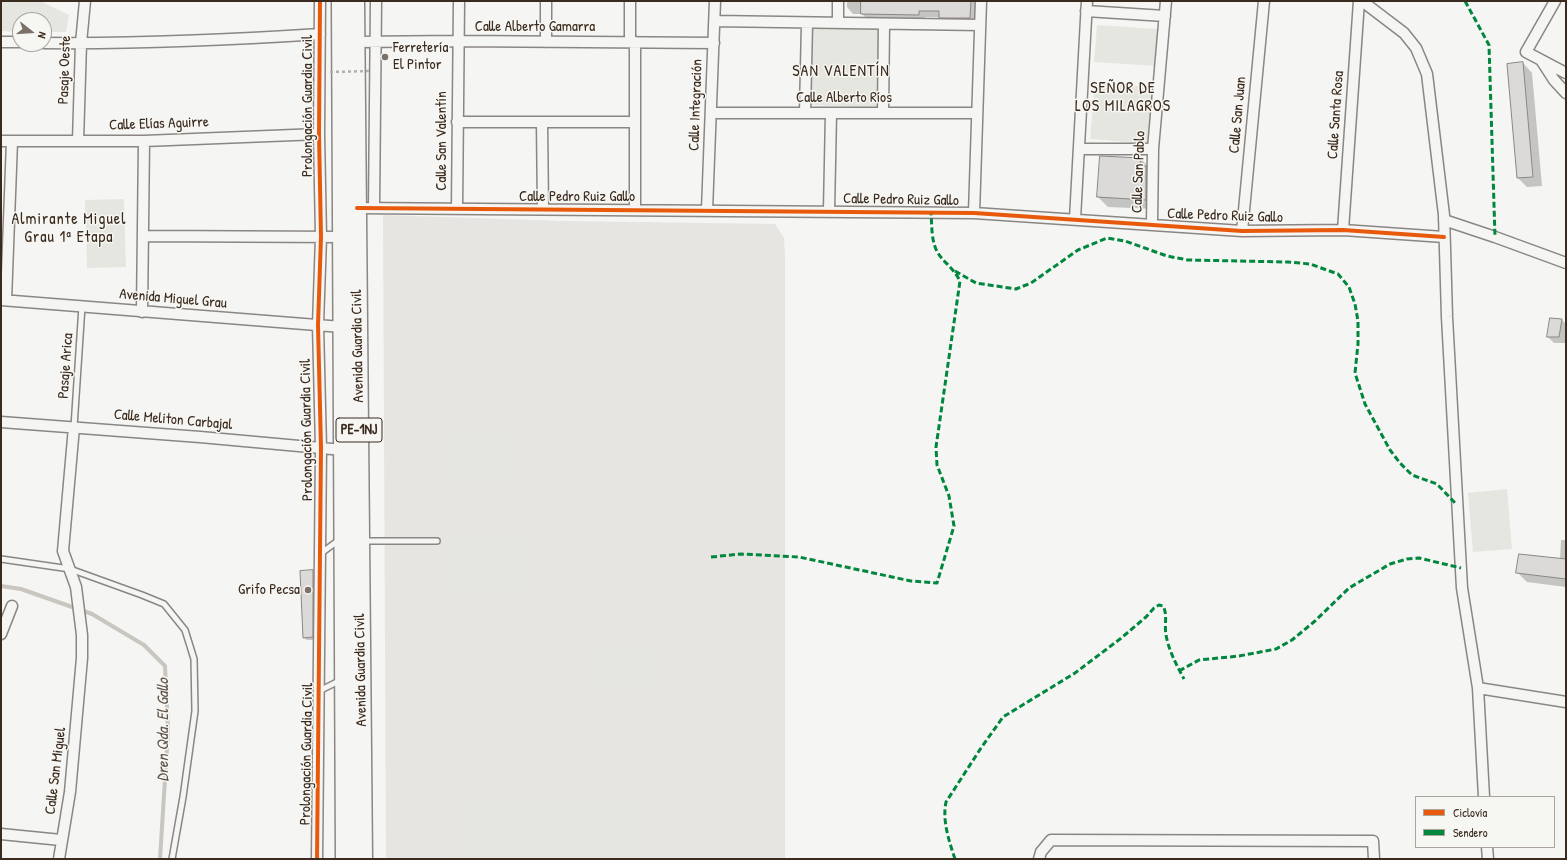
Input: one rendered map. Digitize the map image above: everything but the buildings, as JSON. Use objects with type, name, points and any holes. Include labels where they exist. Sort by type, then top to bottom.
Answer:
[{"type":"highway","name":"Avenida Guardia Civil","points":[[341,1],[343,450],[352,539],[363,859]]},
{"type":"highway","name":"Avenida Guardia Civil","points":[[345,859],[344,679],[352,539],[365,208],[356,42],[356,1]]},
{"type":"street","name":"Pasaje Oeste","points":[[78,141],[81,43],[85,1]]},
{"type":"street","name":"Prolongación Guardia Civil","points":[[317,859],[321,448],[318,325],[321,237],[319,134],[320,1]]},
{"type":"street","points":[[365,208],[376,42],[376,1]]},
{"type":"street","name":"Calle San Valentín","points":[[457,209],[459,1]]},
{"type":"street","points":[[546,1],[546,42]]},
{"type":"street","points":[[630,1],[634,122],[634,210]]},
{"type":"street","name":"Calle Integración","points":[[706,210],[715,1]]},
{"type":"street","points":[[838,1],[838,23]]},
{"type":"street","points":[[974,213],[981,1]]},
{"type":"street","name":"Calle San Pablo","points":[[1152,225],[1153,149],[1166,1]]},
{"type":"street","name":"Calle San Juan","points":[[1242,231],[1264,1]]},
{"type":"street","points":[[1360,1],[1404,33],[1416,48],[1427,74],[1444,220],[1447,317],[1462,588],[1478,688],[1484,796]]},
{"type":"street","name":"Calle Santa Rosa","points":[[1343,230],[1360,1]]},
{"type":"street","points":[[1555,1],[1526,52],[1566,73]]},
{"type":"street","points":[[1075,219],[1087,6],[1165,16]]},
{"type":"street","points":[[715,21],[980,25]]},
{"type":"street","points":[[805,113],[806,23]]},
{"type":"street","points":[[883,113],[884,24]]},
{"type":"street","points":[[52,42],[81,43],[240,39],[320,34]]},
{"type":"street","name":"Calle Alberto Gamarra","points":[[356,42],[458,41],[714,43]]},
{"type":"street","points":[[1,42],[12,42]]},
{"type":"street","points":[[1541,60],[1554,80],[1566,93]]},
{"type":"street","name":"Calle Alberto Ríos","points":[[711,113],[977,113]]},
{"type":"street","points":[[829,211],[831,113]]},
{"type":"street","points":[[457,122],[634,122]]},
{"type":"street","points":[[542,122],[543,209]]},
{"type":"street","name":"Calle Elías Aguirre","points":[[1,141],[144,141],[319,134]]},
{"type":"street","points":[[3,300],[12,141]]},
{"type":"street","points":[[142,312],[144,141]]},
{"type":"street","points":[[1080,149],[1153,149]]},
{"type":"street","name":"Calle Pedro Ruiz Gallo","points":[[365,208],[974,213],[1242,231],[1343,230],[1444,237]]},
{"type":"street","points":[[1444,220],[1496,237],[1566,263]]},
{"type":"street","points":[[143,236],[342,237]]},
{"type":"street","name":"Avenida Miguel Grau","points":[[3,300],[342,327]]},
{"type":"street","name":"Calle Meliton Carbajal","points":[[1,422],[343,450]]},
{"type":"street","name":"Calle San Miguel","points":[[59,859],[70,792],[82,658],[82,635],[76,588],[64,551],[74,427]]},
{"type":"street","points":[[1,634],[12,606]]},
{"type":"street","points":[[1478,688],[1566,702]]},
{"type":"street","points":[[1,834],[61,840]]},
{"type":"street","points":[[1039,859],[1041,852],[1051,840],[1373,841],[1374,859]]},
{"type":"street","points":[[1487,848],[1488,859]]},
{"type":"lane","name":"Pasaje Arica","points":[[74,427],[82,306]]},
{"type":"lane","points":[[320,554],[352,539],[437,541]]},
{"type":"lane","points":[[1,559],[70,569],[142,594],[164,604],[185,630],[194,659],[195,711],[182,804],[172,859]]},
{"type":"lane","points":[[319,691],[344,679]]},
{"type":"path","points":[[330,72],[371,71]]},
{"type":"shaded area","points":[[1,1],[40,1],[69,15],[66,32],[52,32],[52,12],[12,12],[12,32],[1,31]]},
{"type":"shaded area","points":[[1097,25],[1158,29],[1156,66],[1094,62]]},
{"type":"shaded area","points":[[812,28],[879,29],[879,108],[812,105]]},
{"type":"shaded area","points":[[1095,82],[1155,88],[1150,144],[1090,139]]},
{"type":"shaded area","points":[[124,199],[126,267],[87,268],[85,200]]},
{"type":"shaded area","points":[[383,215],[566,221],[775,224],[784,238],[785,859],[386,859]]},
{"type":"shaded area","points":[[511,433],[511,478],[446,479],[446,434]]},
{"type":"shaded area","points":[[1507,489],[1512,549],[1473,552],[1468,493]]},
{"type":"shaded area","points":[[534,538],[535,593],[446,594],[445,539]]},
{"type":"shaded area","points":[[659,646],[660,685],[590,685],[590,647]]},
{"type":"shaded area","points":[[637,803],[637,859],[459,859],[459,804]]},
{"type":"waterway","name":"Dren Qda. El Gallo","points":[[1,586],[21,589],[92,614],[144,645],[165,666],[168,731],[160,859]]},
{"type":"marked path","points":[[1465,1],[1489,45],[1495,237]]},
{"type":"marked path","points":[[711,557],[741,554],[799,557],[911,581],[937,583],[954,526],[949,496],[937,465],[936,447],[960,281],[936,249],[932,234],[931,212]]},
{"type":"marked path","points":[[955,271],[976,283],[1016,289],[1031,283],[1078,250],[1107,238],[1125,241],[1167,256],[1188,260],[1288,262],[1310,264],[1338,274],[1349,287],[1355,304],[1358,321],[1358,344],[1355,373],[1365,404],[1390,450],[1400,463],[1412,475],[1437,484],[1457,505]]},
{"type":"marked path","points":[[1179,671],[1199,660],[1239,656],[1276,649],[1292,640],[1315,621],[1349,588],[1390,564],[1407,559],[1419,558],[1461,568]]},
{"type":"marked path","points":[[955,859],[948,838],[945,816],[946,802],[1003,717],[1075,673],[1120,639],[1159,605],[1163,606],[1166,616],[1166,631],[1169,647],[1184,679]]},
{"type":"cycle path","points":[[317,859],[321,448],[318,325],[321,237],[319,134],[320,1]]},
{"type":"cycle path","points":[[357,208],[974,213],[1242,231],[1343,230],[1444,237]]},
{"type":"place","name":"Ferretería El Pintor","points":[[385,57]]},
{"type":"place","name":"Grifo Pecsa","points":[[308,590]]},
{"type":"district","name":"SAN VALENTÍN","points":[[841,72]]},
{"type":"district","name":"SEÑOR DE LOS MILAGROS","points":[[1123,98]]},
{"type":"district","name":"Almirante Miguel Grau 1ª Etapa","points":[[69,229]]}]
